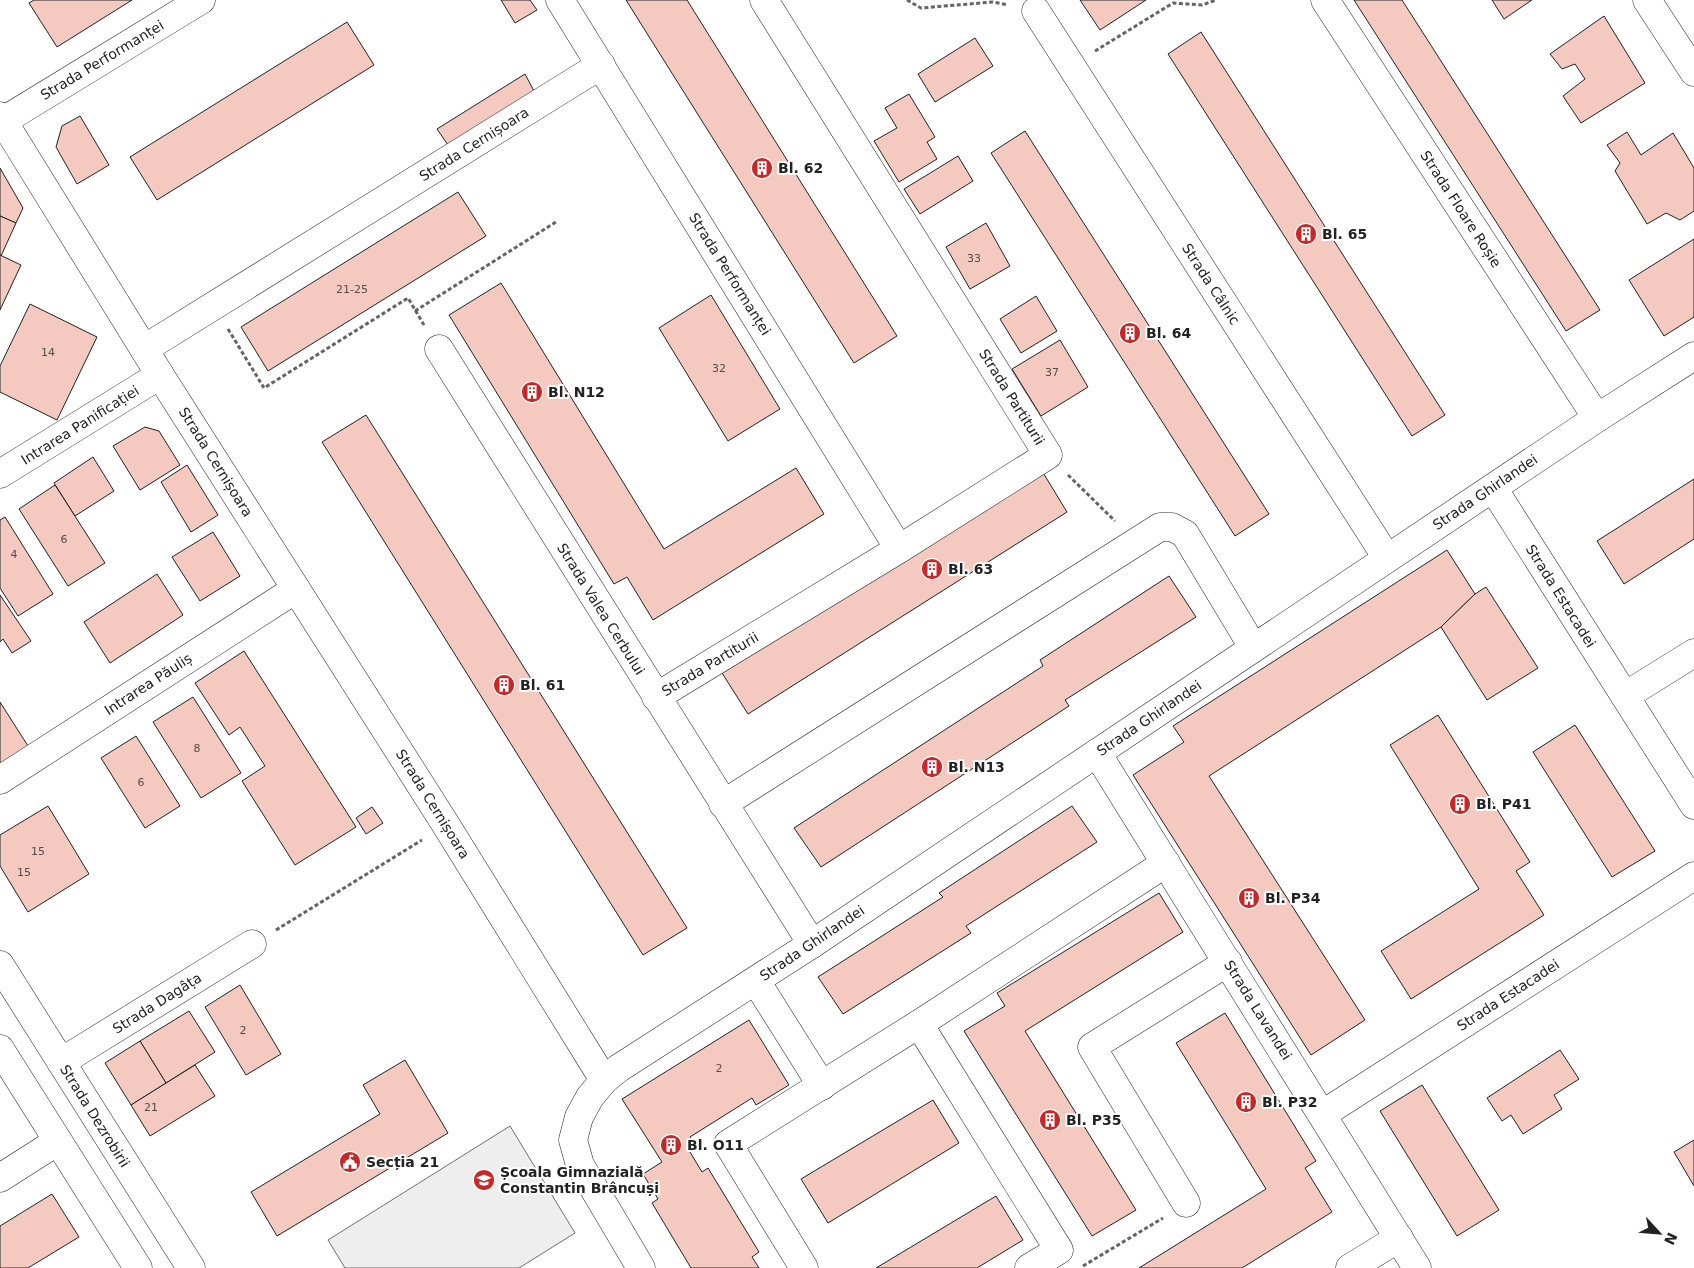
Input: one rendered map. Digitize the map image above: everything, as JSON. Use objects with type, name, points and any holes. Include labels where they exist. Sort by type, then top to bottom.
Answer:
[{"type":"street","name":"Strada Performanței","points":[[2,118],[201,0]]},
{"type":"street","name":"Strada Performanței","points":[[560,0],[899,549]]},
{"type":"street","name":"Strada Partiturii","points":[[656,697],[899,549],[1048,455],[765,0]]},
{"type":"street","name":"Strada Floare Roșie","points":[[1325,0],[1598,418]]},
{"type":"street","points":[[1647,0],[1694,72]]},
{"type":"street","name":"Strada Câlnic","points":[[1036,10],[1387,558]]},
{"type":"street","name":"Strada Cernișoara","points":[[144,349],[601,65]]},
{"type":"street","name":"Strada Cernișoara","points":[[2,118],[160,375],[446,825],[604,1080]]},
{"type":"street","name":"Strada Valea Cerbului","points":[[439,349],[812,944]]},
{"type":"street","name":"Strada Ghirlandei","points":[[604,1080],[619,1068],[812,944],[1492,488],[1694,356]]},
{"type":"street","name":"Intrarea Panificației","points":[[0,474],[160,375]]},
{"type":"street","name":"Strada Estacadei","points":[[1492,488],[1694,805]]},
{"type":"street","points":[[724,804],[1160,527],[1172,527],[1185,534],[1253,647]]},
{"type":"street","name":"Intrarea Păuliș","points":[[0,780],[296,589]]},
{"type":"street","points":[[1625,696],[1694,653]]},
{"type":"street","name":"Strada Lavandei","points":[[1097,753],[1417,1268]]},
{"type":"street","points":[[804,1268],[728,1144],[919,1024],[1166,863]]},
{"type":"street","name":"Strada Estacadei","points":[[1323,1114],[1694,876]]},
{"type":"street","name":"Strada Dagâța","points":[[61,1062],[252,944]]},
{"type":"street","points":[[1186,1203],[1092,1047],[1228,962]]},
{"type":"street","name":"Strada Dezrobirii","points":[[0,965],[191,1268]]},
{"type":"street","points":[[756,980],[822,1086]]},
{"type":"street","points":[[919,1024],[1059,1250],[1029,1268]]},
{"type":"street","points":[[0,1049],[138,1268]]},
{"type":"street","points":[[604,1080],[590,1096],[579,1117],[573,1140],[580,1164],[642,1268]]},
{"type":"street","points":[[0,1178],[58,1141]]},
{"type":"street","points":[[1350,1268],[1399,1238]]},
{"type":"path","points":[[907,0],[921,8],[994,2],[1036,10]]},
{"type":"path","points":[[1072,66],[1173,3],[1202,5],[1216,0]]},
{"type":"path","points":[[415,311],[556,222]]},
{"type":"path","points":[[213,305],[264,388],[408,298]]},
{"type":"path","points":[[1048,455],[1136,543]]},
{"type":"path","points":[[252,944],[446,825]]},
{"type":"path","points":[[1080,1268],[1186,1203]]},
{"type":"shaded area","name":"Școala Gimnazială Constantin Brâncuși","points":[[510,1126],[575,1233],[519,1268],[345,1268],[328,1240]]},
{"type":"building","points":[[34,0],[132,0],[57,47],[29,3]]},
{"type":"building","points":[[501,0],[530,0],[537,10],[515,23]]},
{"type":"building","name":"Bl. 62","points":[[626,0],[687,0],[897,336],[854,363]]},
{"type":"building","points":[[1080,0],[1146,0],[1100,30]]},
{"type":"building","points":[[1354,0],[1402,0],[1600,310],[1566,331]]},
{"type":"building","points":[[1492,0],[1532,0],[1504,19]]},
{"type":"building","points":[[1604,16],[1645,83],[1581,123],[1563,96],[1585,79],[1575,64],[1562,69],[1550,54]]},
{"type":"building","points":[[347,22],[374,65],[157,200],[130,157]]},
{"type":"building","name":"Bl. 65","points":[[1201,32],[1445,415],[1412,436],[1168,54]]},
{"type":"building","points":[[975,38],[993,66],[935,102],[918,74]]},
{"type":"building","points":[[525,74],[534,91],[448,145],[437,129]]},
{"type":"building","points":[[909,94],[935,137],[927,142],[937,159],[899,182],[874,141],[897,128],[885,108]]},
{"type":"building","points":[[80,116],[109,165],[77,184],[56,147],[62,126]]},
{"type":"building","name":"Bl. 64","points":[[1025,131],[1269,514],[1235,536],[991,153]]},
{"type":"building","points":[[1627,132],[1641,155],[1673,133],[1694,168],[1694,211],[1680,220],[1666,213],[1647,224],[1615,171],[1620,163],[1607,145]]},
{"type":"building","points":[[958,156],[973,181],[920,214],[904,189]]},
{"type":"building","points":[[0,168],[23,208],[16,223],[0,216]]},
{"type":"building","points":[[458,192],[486,236],[268,371],[241,327]]},
{"type":"building","points":[[0,216],[16,223],[1,256],[0,255]]},
{"type":"building","points":[[986,223],[1010,266],[970,289],[946,247]]},
{"type":"building","points":[[1694,239],[1694,317],[1664,336],[1629,280]]},
{"type":"building","points":[[0,255],[21,265],[0,310]]},
{"type":"building","name":"Bl. N12","points":[[501,283],[664,549],[796,468],[824,514],[653,620],[627,577],[614,584],[449,315]]},
{"type":"building","points":[[711,295],[780,409],[728,441],[659,328]]},
{"type":"building","points":[[1036,296],[1057,331],[1021,353],[1000,319]]},
{"type":"building","points":[[30,304],[97,337],[57,420],[0,392],[0,366]]},
{"type":"building","points":[[1060,340],[1088,387],[1041,416],[1012,369]]},
{"type":"building","name":"Bl. 61","points":[[366,415],[687,928],[643,955],[322,442]]},
{"type":"building","points":[[145,427],[159,431],[180,465],[140,490],[113,446]]},
{"type":"building","points":[[93,457],[114,491],[75,516],[54,483]]},
{"type":"building","points":[[187,465],[218,515],[191,532],[161,482]]},
{"type":"building","name":"Bl. 63","points":[[1042,471],[1067,512],[748,714],[722,673]]},
{"type":"building","points":[[1694,479],[1694,539],[1624,584],[1597,541]]},
{"type":"building","points":[[55,485],[105,563],[68,586],[19,509]]},
{"type":"building","points":[[5,517],[53,594],[18,616],[0,588],[0,520]]},
{"type":"building","points":[[213,532],[240,576],[200,601],[172,557]]},
{"type":"building","name":"Bl. P34","points":[[1447,550],[1475,594],[1441,627],[1209,776],[1365,1020],[1311,1055],[1133,775],[1184,742],[1173,726]]},
{"type":"building","points":[[157,574],[183,615],[110,663],[84,622]]},
{"type":"building","name":"Bl. N13","points":[[1169,576],[1196,617],[1065,700],[1069,706],[821,867],[794,828],[1043,666],[1040,660]]},
{"type":"building","points":[[1486,587],[1538,668],[1487,700],[1441,627],[1475,594]]},
{"type":"building","points":[[0,595],[31,641],[12,653],[3,639],[0,642]]},
{"type":"building","points":[[244,651],[356,827],[295,865],[242,781],[265,766],[240,727],[229,735],[195,683]]},
{"type":"building","points":[[193,697],[241,773],[201,798],[153,722]]},
{"type":"building","points":[[0,702],[28,746],[0,764]]},
{"type":"building","name":"Bl. P41","points":[[1438,715],[1530,862],[1516,871],[1544,915],[1411,999],[1381,951],[1479,889],[1390,745]]},
{"type":"building","points":[[1575,725],[1655,851],[1612,877],[1533,752]]},
{"type":"building","points":[[136,736],[180,806],[145,828],[101,758]]},
{"type":"building","points":[[48,806],[89,874],[28,912],[0,866],[0,835]]},
{"type":"building","points":[[1072,806],[1097,842],[966,926],[971,933],[843,1014],[818,977],[943,897],[939,893]]},
{"type":"building","points":[[372,807],[383,823],[366,834],[356,818]]},
{"type":"building","name":"Bl. P35","points":[[1159,893],[1183,932],[1025,1031],[1136,1210],[1092,1236],[964,1031],[1005,1006],[997,993]]},
{"type":"building","points":[[240,985],[281,1054],[246,1075],[205,1007]]},
{"type":"building","points":[[189,1011],[215,1052],[166,1083],[140,1041]]},
{"type":"building","name":"Bl. P32","points":[[1225,1013],[1316,1161],[1305,1168],[1332,1212],[1242,1268],[1139,1268],[1266,1189],[1176,1043]]},
{"type":"building","name":"Bl. O11","points":[[749,1020],[789,1085],[756,1105],[752,1098],[690,1137],[694,1143],[687,1147],[702,1172],[708,1168],[759,1252],[752,1257],[759,1268],[691,1268],[652,1203],[658,1199],[643,1174],[662,1162],[622,1099]]},
{"type":"building","points":[[140,1041],[166,1083],[131,1105],[105,1063]]},
{"type":"building","points":[[1560,1050],[1579,1079],[1554,1095],[1562,1109],[1523,1134],[1511,1115],[1502,1121],[1487,1098]]},
{"type":"building","name":"Secția 21","points":[[405,1060],[448,1133],[277,1236],[251,1192],[380,1114],[363,1085]]},
{"type":"building","points":[[195,1065],[215,1096],[150,1136],[131,1105]]},
{"type":"building","points":[[1422,1085],[1499,1210],[1457,1236],[1380,1111]]},
{"type":"building","points":[[933,1100],[959,1143],[828,1223],[801,1179]]},
{"type":"building","points":[[1694,1140],[1694,1186],[1674,1152]]},
{"type":"building","points":[[52,1194],[79,1237],[28,1268],[0,1268],[0,1226]]},
{"type":"building","points":[[996,1196],[1023,1240],[977,1268],[876,1268]]},
{"type":"place","name":"Bl. 62","points":[[762,168]]},
{"type":"place","name":"Bl. 65","points":[[1306,234]]},
{"type":"place","name":"Bl. 64","points":[[1130,333]]},
{"type":"place","name":"Bl. N12","points":[[532,392]]},
{"type":"place","name":"Bl. 63","points":[[932,569]]},
{"type":"place","name":"Bl. 61","points":[[504,685]]},
{"type":"place","name":"Bl. N13","points":[[932,767]]},
{"type":"place","name":"Bl. P41","points":[[1460,804]]},
{"type":"place","name":"Bl. P34","points":[[1249,898]]},
{"type":"place","name":"Bl. P32","points":[[1246,1102]]},
{"type":"place","name":"Bl. P35","points":[[1050,1120]]},
{"type":"place","name":"Bl. O11","points":[[671,1145]]},
{"type":"place","name":"Secția 21","points":[[350,1162]]},
{"type":"place","name":"Școala Gimnazială Constantin Brâncuși","points":[[484,1180]]}]
